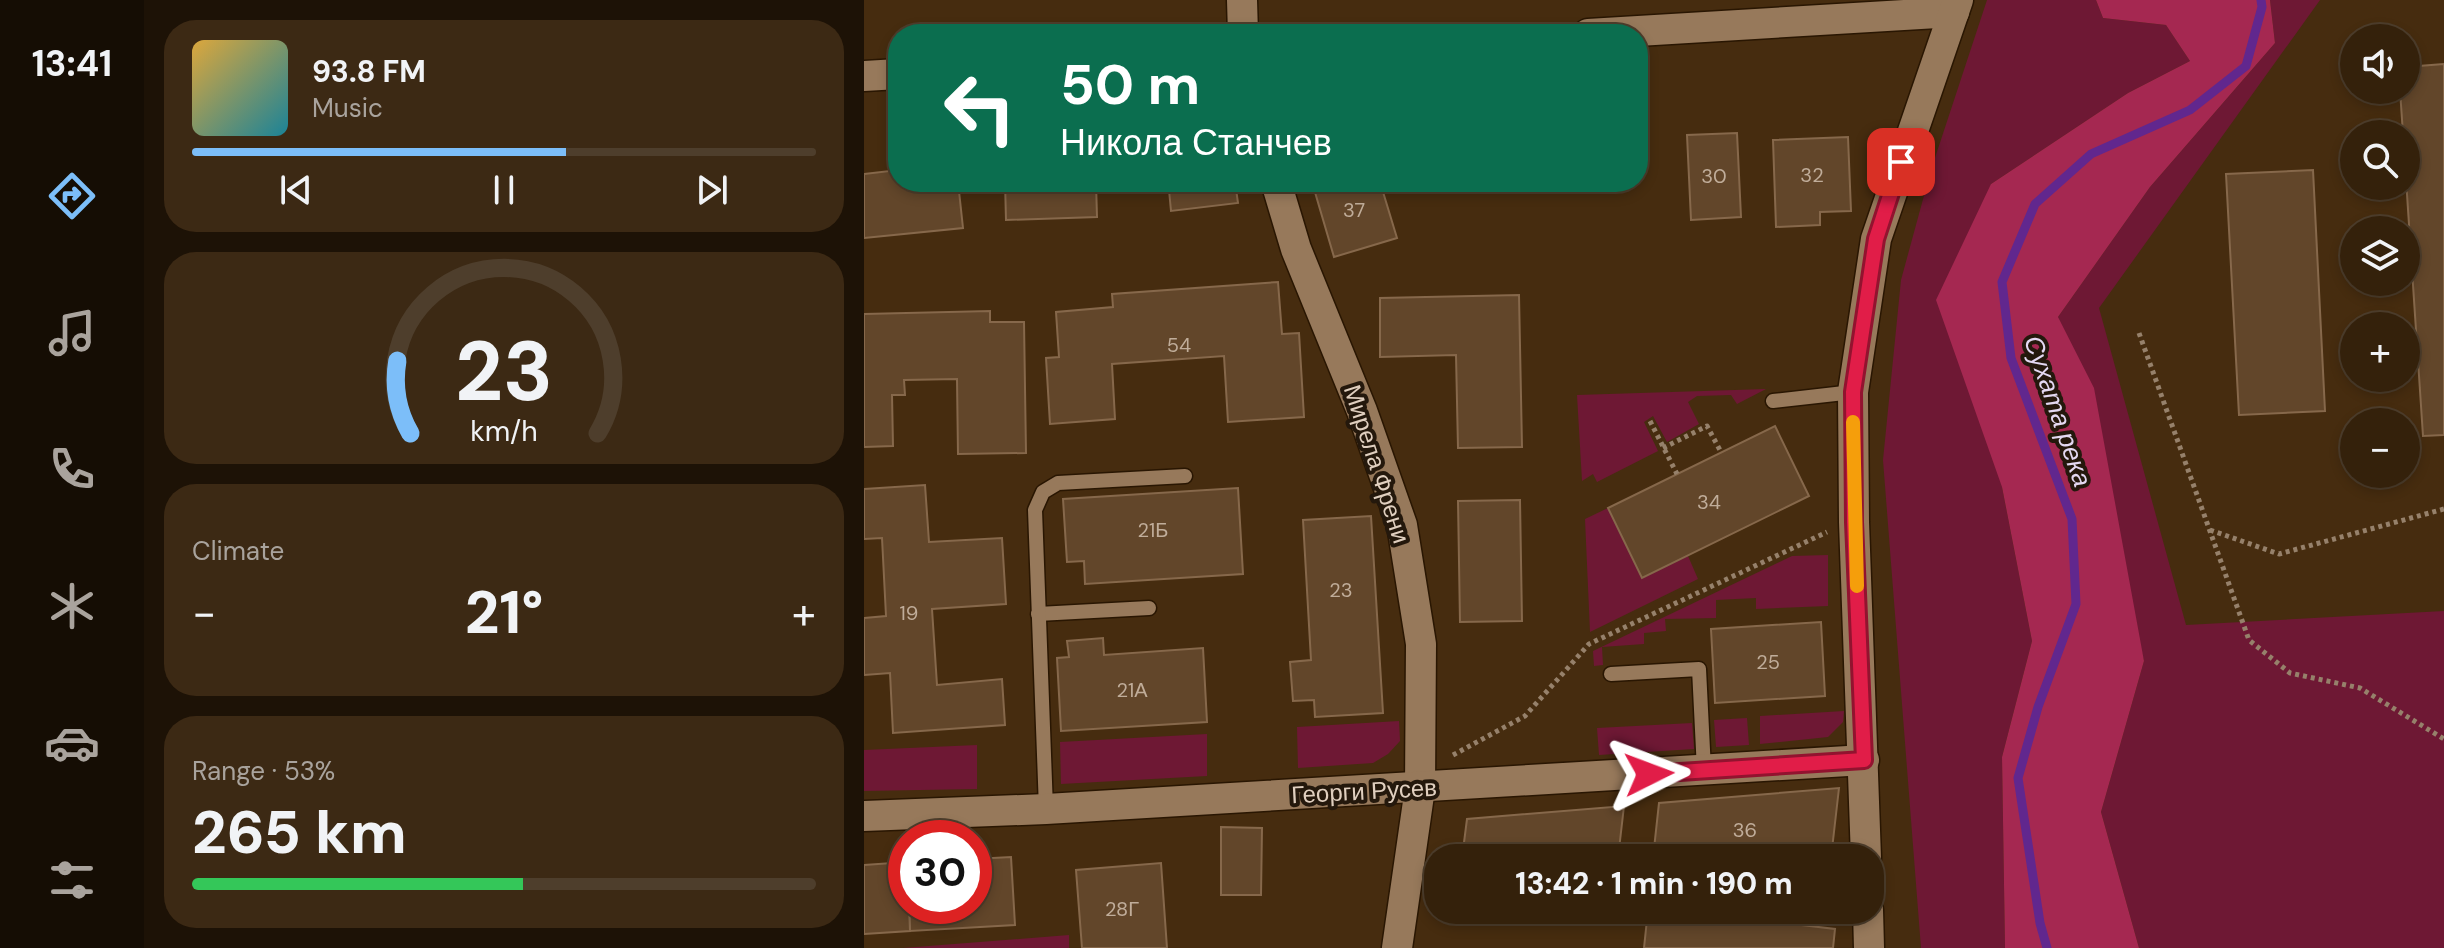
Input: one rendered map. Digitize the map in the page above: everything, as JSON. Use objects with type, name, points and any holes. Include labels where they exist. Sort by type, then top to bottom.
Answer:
[{"type":"street","points":[[1242,0],[1243,24]]},
{"type":"street","points":[[1648,29],[1956,6],[1876,239],[1853,392],[1854,522],[1866,844]]},
{"type":"street","points":[[864,76],[888,75]]},
{"type":"street","name":"Мирела Френи","points":[[1279,192],[1296,249],[1362,411],[1402,525],[1421,644],[1420,788],[1397,948]]},
{"type":"street","name":"Георги Русев","points":[[864,816],[1046,809],[1864,760]]},
{"type":"street","points":[[1868,924],[1869,948]]},
{"type":"lane","points":[[1773,401],[1853,392]]},
{"type":"lane","points":[[1046,809],[1035,510],[1043,492],[1058,483],[1185,476]]},
{"type":"lane","points":[[1038,614],[1149,608]]},
{"type":"lane","points":[[1611,674],[1699,669],[1704,770]]},
{"type":"path","points":[[2139,333],[2249,640],[2290,673],[2360,688],[2444,739]]},
{"type":"path","points":[[1650,421],[1677,474]]},
{"type":"path","points":[[1663,448],[1707,426],[1721,452]]},
{"type":"path","points":[[2209,530],[2279,554],[2407,522],[2444,509]]},
{"type":"path","points":[[1420,788],[1445,759],[1525,716],[1589,644],[1825,532],[1854,522]]},
{"type":"shaded area","points":[[1987,0],[2096,0],[2103,18],[2166,25],[2190,61],[2128,93],[1991,184],[2002,487],[2032,641],[2002,757],[2005,948],[1921,948],[1883,460],[1901,280],[1931,170]]},
{"type":"shaded area","points":[[2096,0],[2270,0],[2275,43],[2150,187],[2058,317],[2094,388],[2144,661],[2101,812],[2139,948],[2005,948],[2002,757],[2032,641],[2002,487],[1936,300],[1991,184],[2128,93],[2190,61],[2166,25],[2103,18]]},
{"type":"shaded area","points":[[2270,0],[2320,0],[2099,308],[2186,625],[2444,611],[2444,948],[2139,948],[2101,812],[2144,661],[2058,317],[2150,187],[2275,43]]},
{"type":"shaded area","points":[[1766,389],[1737,404],[1731,395],[1697,396],[1688,402],[1699,424],[1667,442],[1653,416],[1644,422],[1658,451],[1597,482],[1593,474],[1582,481],[1577,395]]},
{"type":"shaded area","points":[[1608,508],[1642,578],[1688,556],[1698,579],[1590,632],[1585,519]]},
{"type":"shaded area","points":[[1828,555],[1828,606],[1756,609],[1756,598],[1716,600],[1716,618],[1665,619],[1666,631],[1644,633],[1644,644],[1602,647],[1603,665],[1594,666],[1593,651],[1792,556]]},
{"type":"shaded area","points":[[1844,711],[1843,722],[1828,737],[1760,744],[1760,716]]},
{"type":"shaded area","points":[[1747,718],[1749,745],[1716,747],[1714,720]]},
{"type":"shaded area","points":[[1399,721],[1400,741],[1388,754],[1373,763],[1298,768],[1297,727]]},
{"type":"shaded area","points":[[1692,723],[1694,749],[1599,755],[1597,728]]},
{"type":"shaded area","points":[[1207,734],[1207,776],[1061,784],[1060,742]]},
{"type":"shaded area","points":[[977,745],[977,789],[864,791],[864,750]]},
{"type":"shaded area","points":[[1069,935],[1069,948],[903,948]]},
{"type":"building","points":[[2444,64],[2444,435],[2423,436],[2420,312],[2415,312],[2414,296],[2420,296],[2420,216],[2408,216],[2407,200],[2420,200],[2420,120],[2402,120],[2401,104],[2420,104],[2420,66]]},
{"type":"building","points":[[1737,133],[1741,217],[1691,220],[1687,135]]},
{"type":"building","points":[[1848,137],[1851,211],[1820,212],[1820,225],[1776,227],[1773,140]]},
{"type":"building","points":[[2313,170],[2325,411],[2239,415],[2226,174]]},
{"type":"building","points":[[888,171],[888,192],[959,192],[963,228],[864,238],[864,174]]},
{"type":"building","points":[[1005,192],[1096,192],[1097,217],[1006,220]]},
{"type":"building","points":[[1169,192],[1236,192],[1238,203],[1171,211]]},
{"type":"building","points":[[1315,192],[1383,192],[1397,238],[1334,257]]},
{"type":"building","points":[[1278,282],[1282,334],[1299,333],[1304,417],[1228,422],[1224,356],[1112,364],[1115,419],[1050,424],[1046,358],[1059,357],[1056,312],[1113,307],[1112,294]]},
{"type":"building","points":[[1519,295],[1522,447],[1458,448],[1456,355],[1380,357],[1380,298]]},
{"type":"building","points":[[990,311],[990,322],[1024,322],[1026,453],[958,454],[957,379],[904,380],[905,395],[892,395],[893,446],[864,447],[864,314]]},
{"type":"building","points":[[1775,426],[1809,496],[1642,578],[1608,508]]},
{"type":"building","points":[[925,485],[929,542],[1002,538],[1006,604],[932,609],[937,685],[1002,679],[1005,725],[893,733],[890,673],[864,675],[864,618],[886,616],[882,538],[864,539],[864,489]]},
{"type":"building","points":[[1238,488],[1243,574],[1085,584],[1084,561],[1067,562],[1063,499]]},
{"type":"building","points":[[1520,500],[1522,621],[1460,622],[1458,501]]},
{"type":"building","points":[[1371,516],[1383,713],[1315,717],[1314,700],[1293,701],[1290,662],[1311,660],[1303,520]]},
{"type":"building","points":[[1821,622],[1825,696],[1715,703],[1711,629]]},
{"type":"building","points":[[1103,638],[1104,655],[1203,648],[1207,722],[1061,731],[1057,658],[1069,657],[1067,641]]},
{"type":"building","points":[[1839,788],[1833,844],[1655,844],[1659,803]]},
{"type":"building","points":[[1624,806],[1620,844],[1464,844],[1467,819]]},
{"type":"building","points":[[1221,827],[1262,828],[1261,895],[1221,895]]},
{"type":"building","points":[[1011,857],[1015,925],[910,931],[910,924],[992,924],[992,858]]},
{"type":"building","points":[[888,863],[888,924],[910,924],[910,931],[864,934],[864,865]]},
{"type":"building","points":[[1161,863],[1167,948],[1082,948],[1076,870]]},
{"type":"building","points":[[1647,924],[1793,924],[1835,929],[1833,948],[1644,948]]},
{"type":"waterway","name":"Сухата река","points":[[2047,948],[2040,923],[2018,778],[2038,707],[2076,604],[2072,519],[2011,358],[2002,282],[2035,204],[2091,154],[2190,110],[2246,66],[2262,7],[2261,0]]},
{"type":"slow traffic","points":[[1853,422],[1857,586]]},
{"type":"route","points":[[1649,774],[1864,760],[1854,522],[1853,392],[1876,239],[1901,162]]}]
